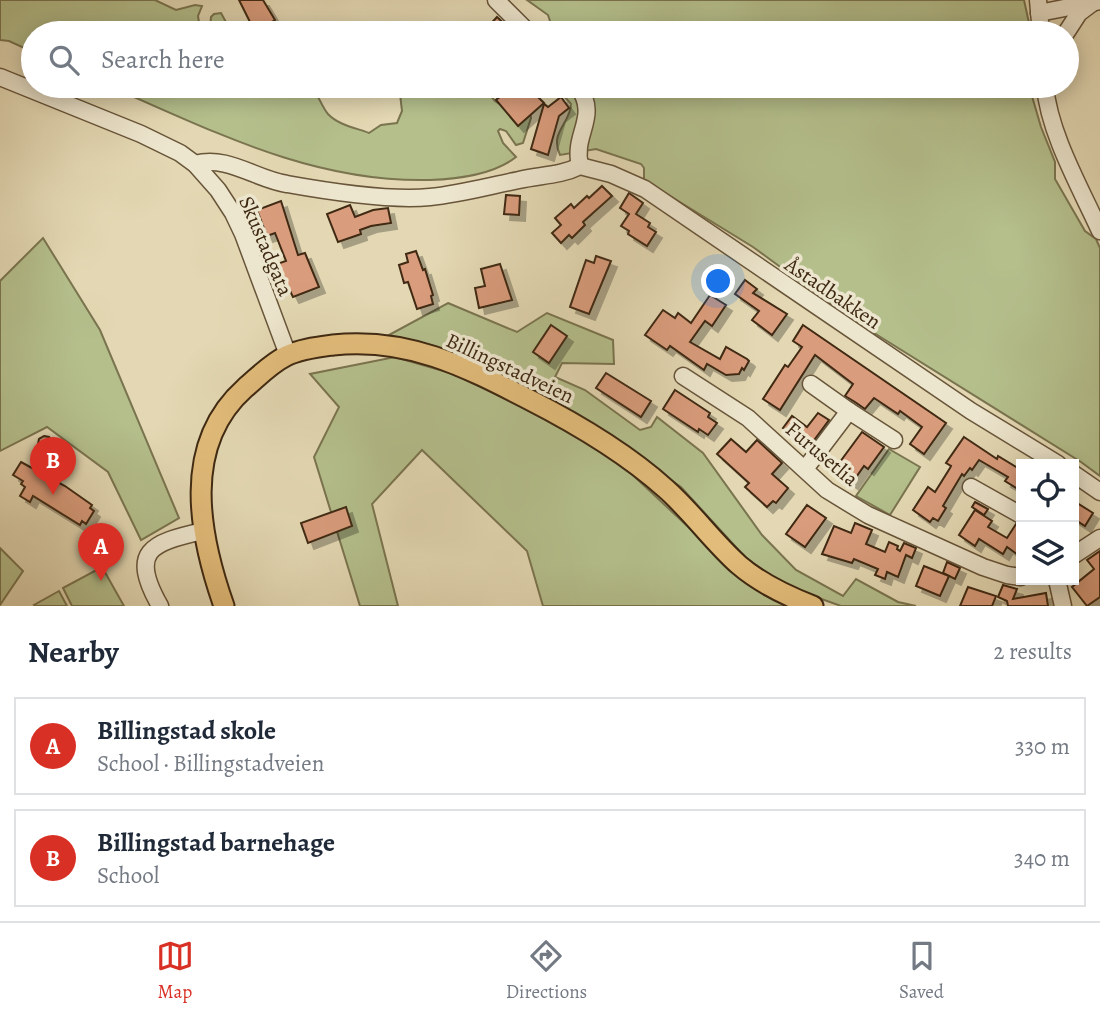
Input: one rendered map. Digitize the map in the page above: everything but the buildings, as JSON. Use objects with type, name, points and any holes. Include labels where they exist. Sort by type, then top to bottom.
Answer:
[{"type":"main road","name":"Billingstadveien","points":[[224,606],[203,531],[200,498],[202,463],[212,431],[234,398],[266,369],[288,355],[318,347],[360,342],[397,346],[442,358],[484,376],[571,421],[623,455],[666,489],[738,564],[772,588],[813,606]]},
{"type":"street","points":[[496,0],[517,21]]},
{"type":"street","points":[[1038,6],[1096,2]]},
{"type":"street","points":[[1074,21],[1079,13],[1096,2]]},
{"type":"street","name":"Skustadgata","points":[[0,76],[21,85]]},
{"type":"street","name":"Skustadgata","points":[[53,98],[148,137],[195,164],[218,190],[233,213],[288,355]]},
{"type":"street","points":[[195,164],[214,161],[229,164],[284,184],[341,192],[427,197],[564,174],[580,166],[577,151],[587,117],[584,98]]},
{"type":"street","points":[[1046,98],[1060,142],[1100,230]]},
{"type":"street","name":"Åstadbakken","points":[[580,166],[611,174],[645,190],[971,411],[1050,459]]},
{"type":"street","name":"Furusetlia","points":[[683,376],[748,418],[827,490],[868,515],[983,567],[1016,577]]},
{"type":"street","points":[[811,384],[894,440]]},
{"type":"street","points":[[805,469],[849,411]]},
{"type":"street","points":[[1079,477],[1100,492]]},
{"type":"street","points":[[971,487],[1016,512]]},
{"type":"street","points":[[160,606],[145,572],[145,559],[152,548],[203,531]]},
{"type":"street","points":[[1079,551],[1100,538]]},
{"type":"street","points":[[1058,585],[1063,606]]},
{"type":"green space","points":[[0,0],[155,0],[176,10],[202,6],[199,21],[21,21],[21,46],[0,40]]},
{"type":"green space","points":[[527,0],[1024,0],[1029,21],[550,21],[548,15]]},
{"type":"green space","points":[[221,13],[225,21],[211,21],[214,14]]},
{"type":"green space","points":[[137,98],[319,98],[332,118],[369,133],[381,125],[397,123],[402,111],[400,98],[492,98],[507,109],[529,107],[531,118],[523,143],[516,145],[506,131],[498,131],[503,143],[516,157],[507,163],[475,175],[430,180],[387,179],[304,163],[265,151]]},
{"type":"green space","points":[[566,98],[1033,98],[1055,162],[1055,179],[1085,231],[1096,239],[1100,248],[1100,476],[1079,459],[850,318],[753,247],[644,180],[644,168],[641,164],[596,149],[560,155],[557,140],[571,104]]},
{"type":"green space","points":[[43,238],[100,330],[179,518],[141,540],[108,472],[47,427],[0,451],[0,281]]},
{"type":"green space","points":[[448,303],[517,332],[547,313],[613,340],[614,364],[562,363],[555,377],[585,390],[640,430],[651,427],[657,417],[703,453],[762,535],[796,570],[843,596],[856,579],[898,602],[916,606],[841,606],[785,586],[745,557],[681,487],[553,400],[492,370],[434,346],[389,335]]},
{"type":"green space","points":[[395,357],[450,373],[532,409],[621,464],[732,568],[796,606],[543,606],[527,551],[422,450],[372,504],[398,606],[360,606],[314,457],[339,407],[310,374]]},
{"type":"green space","points":[[889,449],[920,467],[890,515],[856,496]]},
{"type":"green space","points":[[0,548],[23,571],[0,605]]},
{"type":"green space","points":[[102,567],[124,606],[72,606],[63,588]]},
{"type":"green space","points":[[59,591],[67,606],[34,605]]},
{"type":"place","name":"Billingstad barnehage","points":[[53,495]]},
{"type":"place","name":"Billingstad skole","points":[[101,581]]}]
